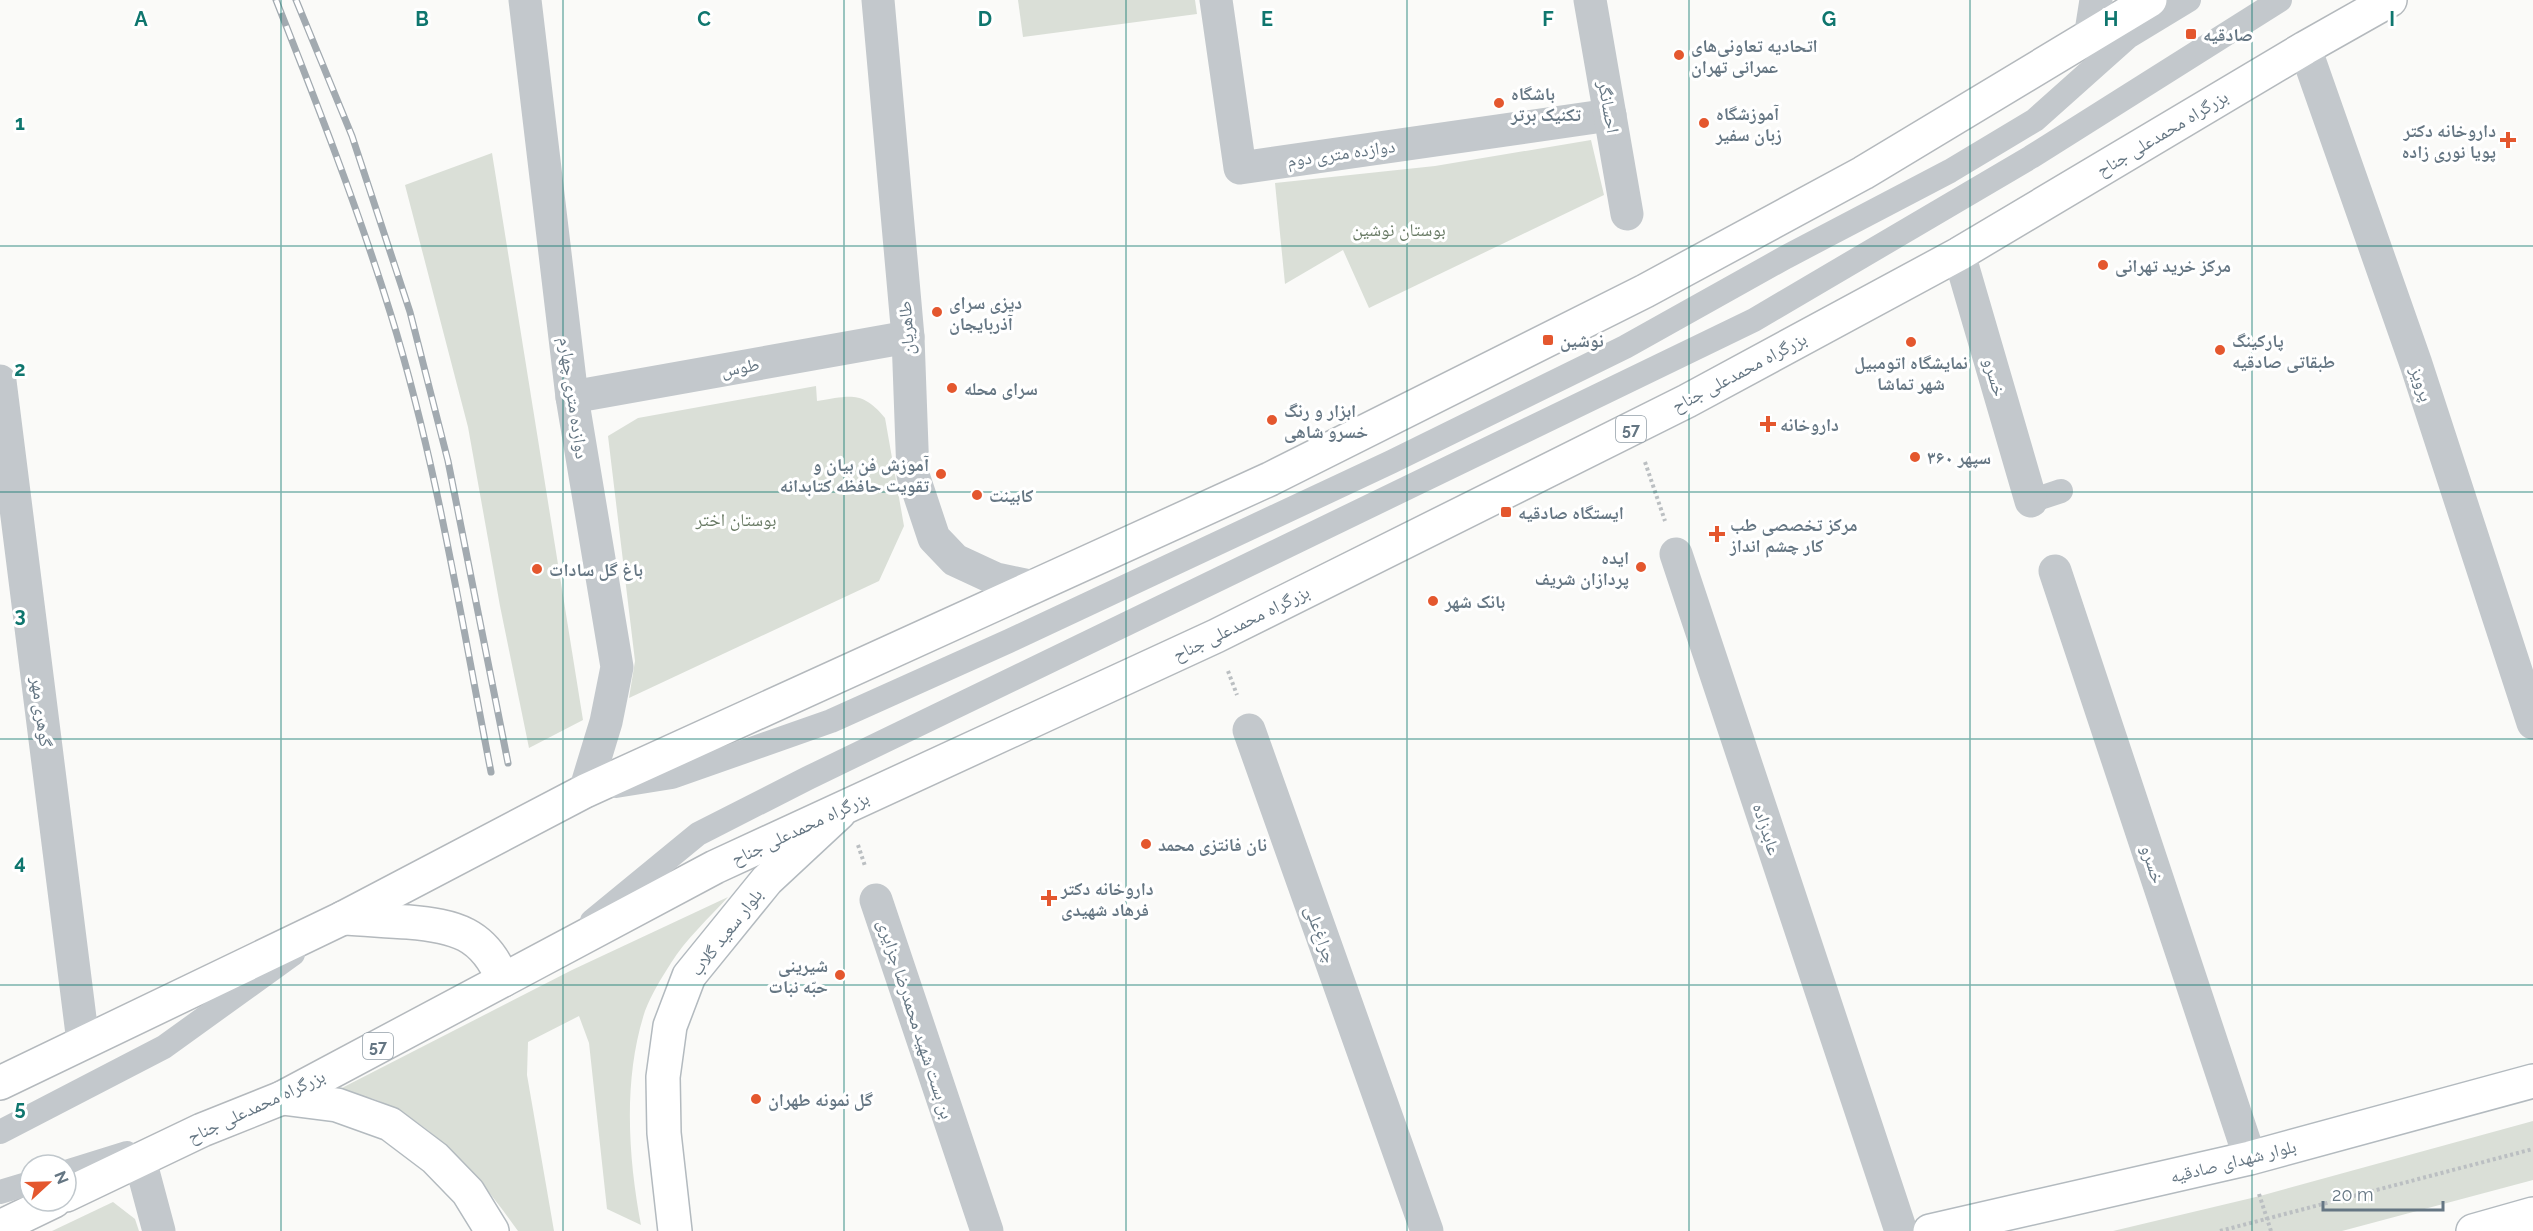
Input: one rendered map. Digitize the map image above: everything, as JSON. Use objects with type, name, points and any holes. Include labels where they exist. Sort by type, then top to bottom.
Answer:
[{"type":"main road","points":[[0,1083],[343,918],[585,791],[1270,479],[1645,291],[1863,172],[2150,0]]},
{"type":"main road","name":"بزرگراه محمدعلی جناح","points":[[78,1189],[201,1130],[282,1098],[715,867],[1216,636],[1687,401],[1959,254],[2305,48],[2390,0]]},
{"type":"main road","name":"بلوار سعید گلاب","points":[[675,1231],[664,1133],[663,1077],[670,1026],[689,976],[766,880],[845,807]]},
{"type":"main road","points":[[343,918],[443,925],[458,930],[484,947],[497,965],[503,980]]},
{"type":"main road","name":"بلوار شهدای صادقیه","points":[[1930,1231],[2250,1158],[2533,1081]]},
{"type":"main road","points":[[282,1098],[337,1105],[390,1124],[435,1158],[468,1192],[492,1231]]},
{"type":"main road","points":[[0,1227],[29,1213]]},
{"type":"main road","points":[[2473,1231],[2533,1214]]},
{"type":"street","name":"دوازده متری چهارم","points":[[525,0],[572,397],[616,667],[606,722],[585,791]]},
{"type":"street","name":"طاهریان","points":[[878,0],[908,337],[913,475],[934,538],[956,560],[996,579],[1034,587]]},
{"type":"street","name":"دوازده متری دوم","points":[[1216,0],[1240,168],[1610,115]]},
{"type":"street","name":"احسانگر","points":[[1590,0],[1627,214]]},
{"type":"street","points":[[2090,38],[2096,0]]},
{"type":"street","name":"پرویز","points":[[2305,48],[2416,364],[2533,723]]},
{"type":"street","name":"خسرو","points":[[1959,254],[2031,501]]},
{"type":"street","name":"طوس","points":[[572,397],[908,337]]},
{"type":"street","name":"گوهری مهر","points":[[0,381],[83,1042]]},
{"type":"street","name":"عابدزاده","points":[[1676,555],[1901,1231]]},
{"type":"street","name":"خسرو","points":[[2055,571],[2250,1158]]},
{"type":"street","name":"چراغ‌علی","points":[[1249,730],[1427,1231]]},
{"type":"street","name":"بن بست شهید محمدرضا جزایری","points":[[876,900],[987,1231]]},
{"type":"street","points":[[140,1160],[159,1231]]},
{"type":"lane","points":[[585,791],[672,777],[831,721],[999,646],[1391,462],[1624,347],[1786,257],[1950,171],[2035,120],[2128,37],[2189,0]]},
{"type":"lane","points":[[551,955],[698,834],[808,778],[1754,320],[2031,157],[2280,0]]},
{"type":"lane","points":[[2031,501],[2061,491]]},
{"type":"lane","points":[[0,1132],[164,1047],[343,918]]},
{"type":"lane","points":[[78,1168],[201,1130]]},
{"type":"lane","points":[[0,1192],[18,1187]]},
{"type":"path","points":[[1634,427],[1676,555]]},
{"type":"path","points":[[1216,636],[1249,730]]},
{"type":"path","name":"بن بست شهید محمدرضا جزایری","points":[[845,807],[876,900]]},
{"type":"path","points":[[2220,1231],[2533,1149]]},
{"type":"green space","points":[[1018,0],[1195,0],[1197,14],[1023,37]]},
{"type":"green space","name":"بوستان نوشین","points":[[1591,140],[1604,195],[1369,308],[1343,250],[1285,284],[1275,183],[1435,166]]},
{"type":"green space","points":[[492,153],[583,720],[529,748],[500,606],[468,427],[405,185]]},
{"type":"green space","name":"بوستان اختر","points":[[816,386],[817,401],[855,397],[869,403],[885,418],[904,526],[879,581],[629,698],[635,661],[608,436],[638,418]]},
{"type":"green space","points":[[728,897],[690,937],[671,963],[647,1005],[638,1037],[633,1063],[630,1118],[633,1172],[641,1225],[607,1209],[589,1043],[579,1016],[528,1042],[527,1075],[554,1231],[518,1231],[474,1174],[440,1140],[421,1125],[374,1099],[334,1092],[572,970]]},
{"type":"green space","points":[[2533,1121],[2533,1180],[2342,1231],[2113,1231],[2260,1196]]},
{"type":"green space","points":[[113,1202],[135,1219],[139,1231],[52,1231]]},
{"type":"railway","points":[[276,0],[351,196],[391,315],[407,371],[447,542],[491,772]]},
{"type":"railway","points":[[296,0],[352,136],[410,312],[448,461],[508,763]]},
{"type":"place","name":"صادقیه","points":[[2191,34]]},
{"type":"place","name":"اتحادیه تعاونی‌های عمرانی تهران","points":[[1679,55]]},
{"type":"place","name":"باشگاه تکنیک برتر","points":[[1499,103]]},
{"type":"place","name":"آموزشگاه زبان سفیر","points":[[1704,123]]},
{"type":"place","name":"داروخانه دکتر پویا نوری زاده","points":[[2508,140]]},
{"type":"place","name":"مرکز خرید تهرانی","points":[[2103,265]]},
{"type":"place","name":"دیزی سرای آذربایجان","points":[[937,312]]},
{"type":"place","name":"نوشین","points":[[1548,340]]},
{"type":"place","name":"نمایشگاه اتومبیل شهر تماشا","points":[[1911,342]]},
{"type":"place","name":"پارکینگ طبقاتی صادقیه","points":[[2220,350]]},
{"type":"place","name":"سرای محله","points":[[952,388]]},
{"type":"place","name":"ابزار و رنگ خسرو شاهی","points":[[1272,420]]},
{"type":"place","name":"داروخانه","points":[[1768,424]]},
{"type":"place","name":"سپهر ۳۶۰","points":[[1915,457]]},
{"type":"place","name":"آموزش فن بیان و تقویت حافظه کتابدانه","points":[[941,474]]},
{"type":"place","name":"کابینت","points":[[977,495]]},
{"type":"place","name":"ایستگاه صادقیه","points":[[1506,512]]},
{"type":"place","name":"مرکز تخصصی طب کار چشم انداز","points":[[1717,534]]},
{"type":"place","name":"ایده پردازان شریف","points":[[1641,567]]},
{"type":"place","name":"باغ گل سادات","points":[[537,569]]},
{"type":"place","name":"بانک شهر","points":[[1433,601]]},
{"type":"place","name":"نان فانتزی محمد","points":[[1146,844]]},
{"type":"place","name":"داروخانه دکتر فرهاد شهیدی","points":[[1049,898]]},
{"type":"place","name":"شیرینی حبّه نبات","points":[[840,975]]},
{"type":"place","name":"گل نمونه طهران","points":[[756,1099]]}]
